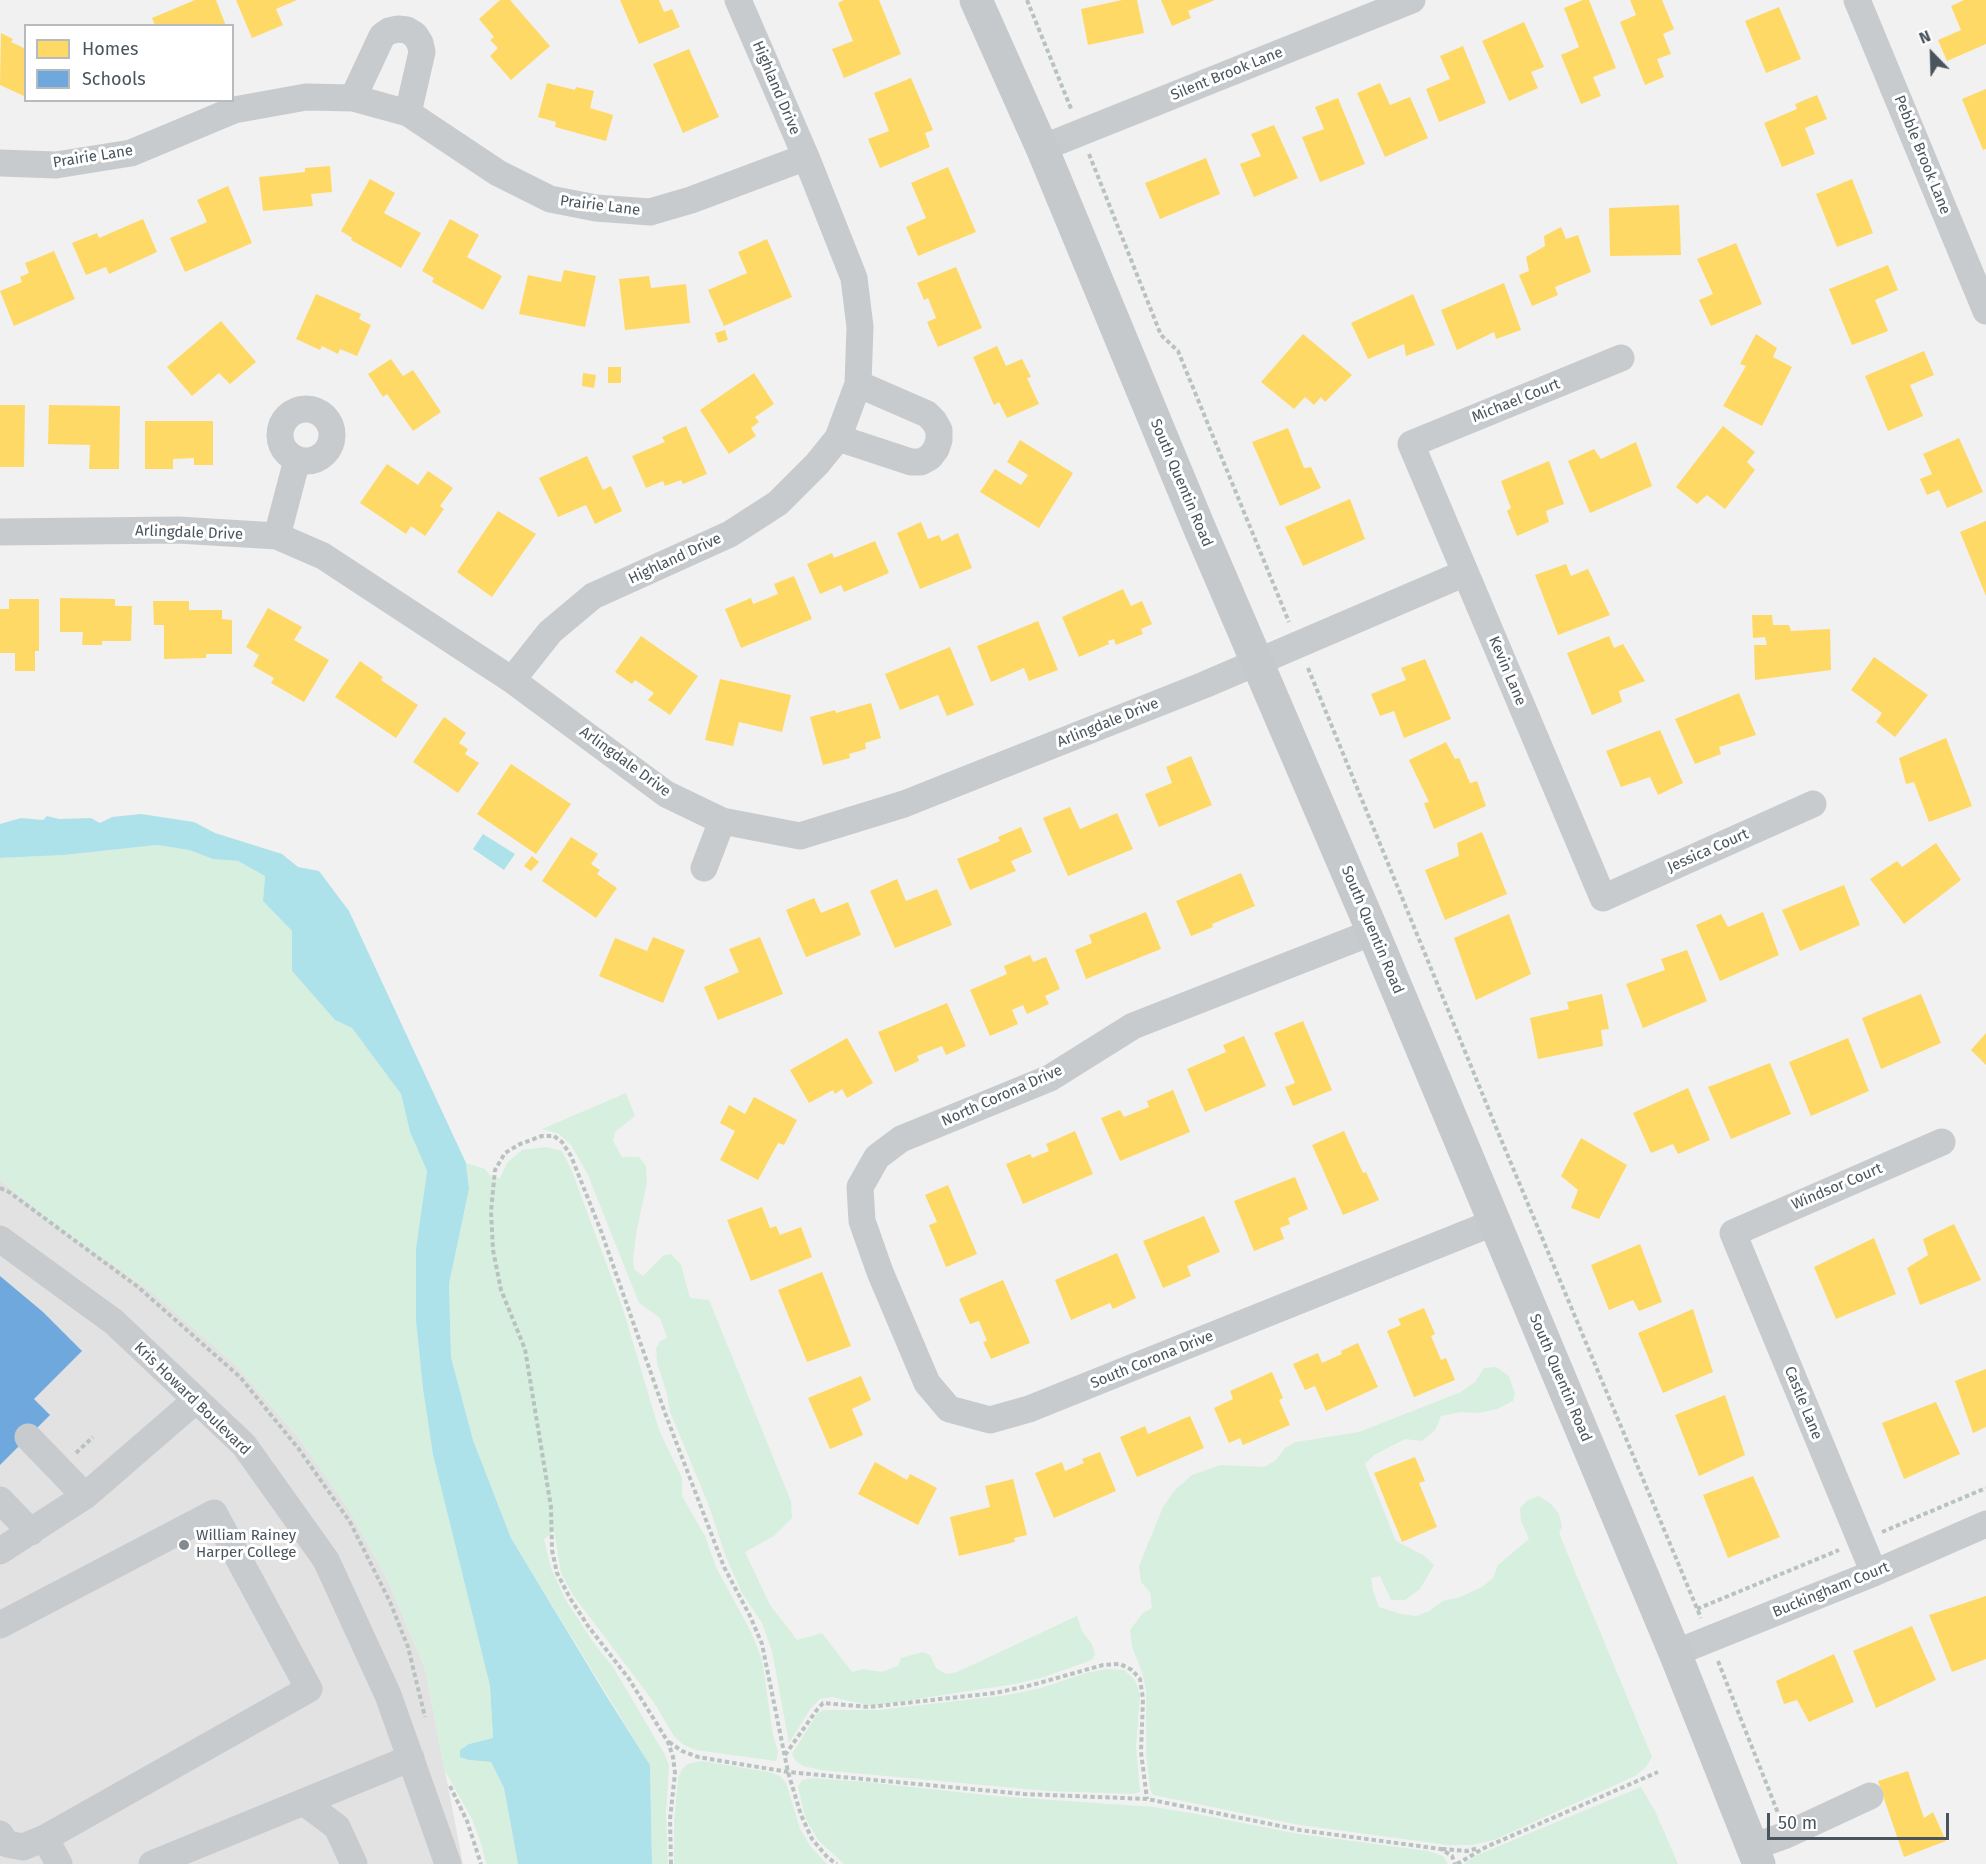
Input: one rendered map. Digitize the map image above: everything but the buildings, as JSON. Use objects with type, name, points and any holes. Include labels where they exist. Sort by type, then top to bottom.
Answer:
[{"type":"main road","name":"South Quentin Road","points":[[976,0],[1042,148],[1199,527],[1259,663],[1495,1222],[1675,1653],[1756,1856]]},
{"type":"street","name":"Highland Drive","points":[[512,680],[550,632],[593,596],[730,534],[778,503],[817,464],[838,438],[858,384],[860,327],[854,278],[806,157],[738,0]]},
{"type":"street","name":"Silent Brook Lane","points":[[1042,148],[1412,0]]},
{"type":"street","name":"Pebble Brook Lane","points":[[1857,0],[1986,311]]},
{"type":"street","points":[[353,98],[382,36],[389,31],[407,30],[415,35],[422,52],[408,113]]},
{"type":"street","name":"Prairie Lane","points":[[1,166],[56,165],[131,153],[234,110],[306,97],[353,98],[408,113],[498,173],[550,199],[596,208],[650,212],[691,200],[806,157]]},
{"type":"street","name":"Michael Court","points":[[1411,444],[1622,358]]},
{"type":"street","points":[[838,438],[911,462],[921,462],[930,457],[936,449],[939,430],[927,414],[858,384]]},
{"type":"street","name":"Kevin Lane","points":[[1411,444],[1603,898]]},
{"type":"street","points":[[277,536],[297,460]]},
{"type":"street","name":"Arlingdale Drive","points":[[0,532],[178,530],[277,536],[323,556],[512,680],[666,794],[722,821],[800,836],[904,804],[1259,663],[1465,573]]},
{"type":"street","name":"Jessica Court","points":[[1603,898],[1813,804]]},
{"type":"street","points":[[704,868],[722,821]]},
{"type":"street","name":"North Corona Drive","points":[[880,1272],[862,1221],[860,1187],[877,1157],[901,1139],[1050,1078],[1134,1026],[1373,932]]},
{"type":"street","name":"Windsor Court","points":[[1733,1233],[1942,1142]]},
{"type":"street","name":"South Corona Drive","points":[[880,1272],[927,1383],[949,1409],[990,1420],[1029,1409],[1495,1222]]},
{"type":"street","name":"Castle Lane","points":[[1733,1233],[1874,1573]]},
{"type":"street","name":"Kris Howard Boulevard","points":[[0,1239],[114,1322],[244,1445],[326,1560],[388,1695],[448,1864]]},
{"type":"street","points":[[0,1551],[85,1496],[196,1400]]},
{"type":"street","points":[[28,1437],[85,1496]]},
{"type":"street","points":[[0,1500],[31,1532]]},
{"type":"street","points":[[0,1624],[214,1513],[309,1689],[45,1838],[23,1847],[7,1844],[0,1834]]},
{"type":"street","name":"Buckingham Court","points":[[1675,1653],[1874,1573],[1986,1524]]},
{"type":"street","points":[[152,1864],[411,1758]]},
{"type":"street","points":[[1756,1856],[1786,1834],[1870,1796]]},
{"type":"street","points":[[305,1803],[337,1827],[354,1864]]},
{"type":"street","points":[[45,1838],[59,1864]]},
{"type":"path","points":[[1027,0],[1161,335],[1178,351],[1495,1126],[1709,1639],[1786,1834]]},
{"type":"path","points":[[671,1864],[670,1818],[675,1773],[673,1757],[668,1742],[629,1679],[588,1626],[557,1573],[552,1550],[551,1507],[534,1393],[525,1349],[501,1290],[493,1250],[491,1211],[495,1170],[505,1153],[520,1144],[542,1136],[554,1136],[562,1142],[571,1156],[601,1231],[665,1413],[724,1568],[762,1644],[785,1755],[801,1815],[812,1839],[828,1858],[837,1864]]},
{"type":"path","points":[[785,1755],[824,1703],[869,1707],[995,1693],[1103,1665],[1120,1664],[1132,1670],[1140,1679],[1143,1699],[1141,1752],[1147,1799]]},
{"type":"path","points":[[668,1742],[698,1757],[789,1772],[1024,1794],[1147,1799],[1300,1830],[1441,1849],[1467,1851],[1486,1847]]},
{"type":"path","points":[[1441,1849],[1452,1856],[1456,1864],[1486,1847],[1658,1772]]},
{"type":"shaded area","name":"William Rainey Harper College","points":[[0,1180],[57,1226],[152,1292],[236,1365],[298,1437],[349,1510],[387,1579],[425,1668],[463,1864],[0,1864]]},
{"type":"green space","points":[[157,845],[189,850],[213,859],[238,861],[265,876],[263,901],[292,931],[292,971],[335,1020],[352,1028],[401,1094],[410,1132],[427,1171],[416,1248],[416,1321],[423,1389],[433,1455],[490,1686],[493,1738],[469,1744],[469,1760],[491,1762],[504,1788],[518,1864],[486,1864],[472,1819],[444,1769],[425,1668],[387,1579],[349,1510],[298,1437],[236,1365],[152,1292],[57,1226],[0,1180],[0,858],[64,855]]},
{"type":"green space","points":[[626,1093],[635,1116],[615,1132],[613,1141],[622,1157],[639,1157],[646,1166],[647,1183],[637,1229],[633,1258],[634,1269],[643,1276],[664,1255],[671,1254],[681,1265],[690,1298],[709,1300],[791,1501],[792,1518],[774,1536],[745,1552],[770,1605],[797,1640],[822,1633],[852,1672],[863,1669],[882,1672],[898,1666],[901,1658],[922,1652],[930,1655],[936,1668],[946,1674],[957,1672],[1077,1616],[1082,1631],[1092,1644],[1095,1654],[1092,1660],[1041,1678],[1014,1684],[872,1706],[832,1697],[820,1699],[811,1708],[789,1743],[772,1651],[762,1623],[742,1593],[726,1557],[709,1506],[670,1412],[657,1363],[656,1349],[660,1341],[667,1338],[660,1318],[639,1303],[588,1175],[571,1145],[559,1134],[542,1129]]},
{"type":"green space","points":[[546,1147],[562,1151],[572,1171],[623,1309],[659,1430],[682,1478],[682,1496],[705,1536],[716,1567],[751,1632],[762,1659],[773,1735],[778,1752],[776,1761],[696,1750],[684,1745],[674,1736],[653,1701],[573,1595],[561,1573],[554,1531],[544,1539],[551,1568],[565,1599],[593,1642],[613,1667],[665,1755],[669,1766],[666,1814],[668,1864],[652,1864],[650,1765],[511,1538],[473,1440],[451,1357],[449,1284],[469,1189],[466,1163],[485,1169],[492,1178],[500,1178],[507,1163],[522,1150]]},
{"type":"green space","points":[[1496,1367],[1509,1376],[1515,1394],[1513,1401],[1497,1409],[1478,1413],[1461,1412],[1441,1416],[1435,1430],[1422,1441],[1405,1439],[1374,1455],[1365,1464],[1396,1541],[1425,1556],[1434,1565],[1420,1589],[1405,1600],[1391,1600],[1380,1576],[1371,1578],[1379,1607],[1416,1616],[1429,1611],[1443,1601],[1460,1597],[1482,1587],[1493,1578],[1498,1565],[1529,1539],[1521,1521],[1520,1508],[1528,1500],[1539,1496],[1551,1504],[1559,1514],[1562,1527],[1559,1533],[1652,1757],[1646,1767],[1635,1776],[1494,1840],[1472,1845],[1448,1845],[1300,1825],[1153,1795],[1150,1789],[1146,1752],[1146,1691],[1142,1672],[1132,1646],[1130,1630],[1143,1613],[1152,1608],[1150,1592],[1141,1582],[1139,1566],[1163,1507],[1174,1491],[1192,1475],[1221,1465],[1264,1467],[1276,1460],[1285,1448],[1296,1442],[1359,1432],[1461,1392],[1475,1382],[1484,1368]]},
{"type":"green space","points":[[1107,1669],[1124,1670],[1135,1680],[1140,1695],[1136,1747],[1140,1792],[1132,1794],[1048,1791],[821,1770],[803,1766],[795,1760],[792,1754],[817,1714],[823,1710],[878,1710],[1008,1695]]},
{"type":"green space","points":[[702,1761],[769,1772],[780,1776],[786,1783],[800,1829],[811,1847],[827,1864],[674,1864],[674,1821],[678,1778],[682,1769],[688,1764]]},
{"type":"green space","points":[[812,1778],[995,1796],[1154,1807],[1299,1834],[1428,1851],[1443,1856],[1448,1864],[844,1864],[818,1840],[805,1817],[798,1787],[802,1780]]},
{"type":"green space","points":[[1641,1787],[1655,1811],[1678,1864],[1464,1864],[1475,1856]]},
{"type":"water","points":[[141,814],[194,822],[215,833],[282,854],[298,867],[319,871],[349,911],[466,1163],[469,1189],[449,1284],[451,1357],[473,1440],[511,1538],[650,1765],[652,1864],[518,1864],[504,1788],[491,1762],[460,1757],[460,1750],[469,1744],[493,1738],[490,1686],[433,1455],[423,1389],[416,1321],[416,1248],[427,1171],[410,1132],[401,1094],[352,1028],[335,1020],[292,971],[292,931],[263,901],[265,876],[238,861],[213,859],[189,850],[157,845],[64,855],[0,858],[0,824],[21,818],[43,820],[47,816],[59,819],[91,818],[100,823],[112,817]]},
{"type":"water","points":[[483,834],[515,854],[504,870],[473,849]]},
{"type":"place","name":"William Rainey Harper College","points":[[184,1545]]}]
